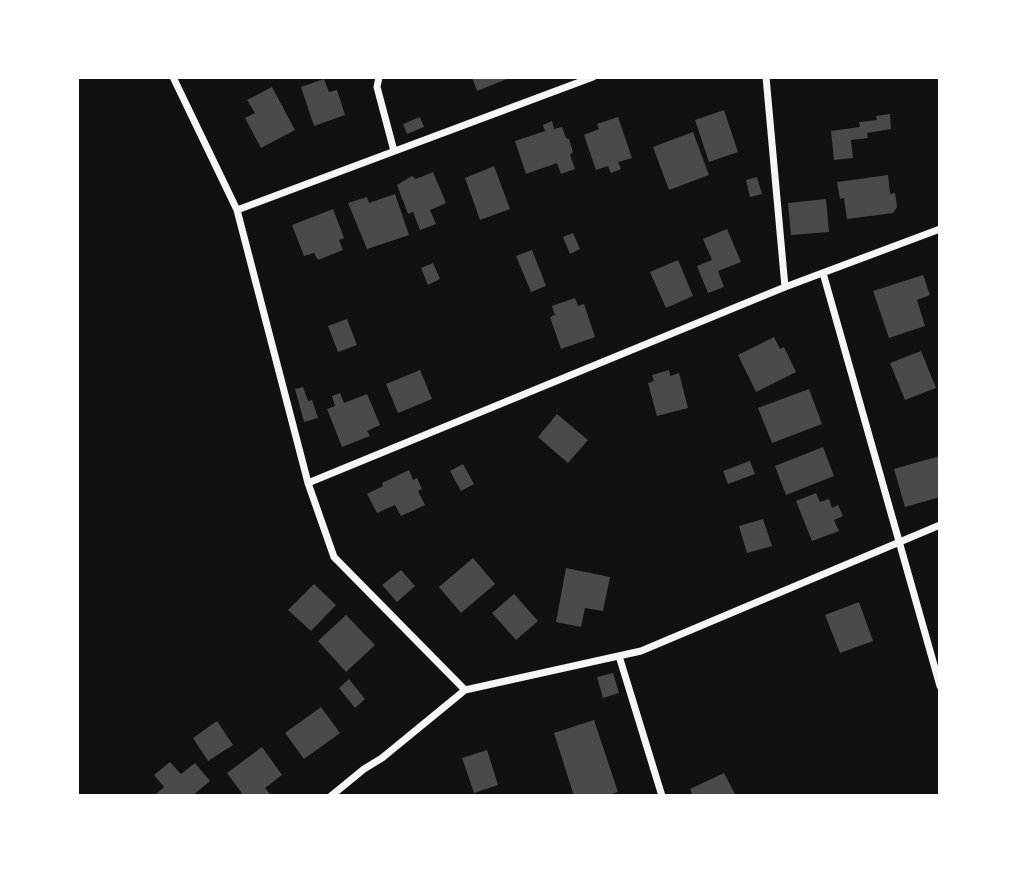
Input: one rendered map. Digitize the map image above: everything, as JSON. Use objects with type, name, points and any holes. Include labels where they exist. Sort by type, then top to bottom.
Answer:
[{"type":"street","points":[[173,77],[237,210],[308,482],[334,557],[465,690]]},
{"type":"street","points":[[379,77],[377,87],[394,151]]},
{"type":"street","points":[[237,210],[593,77]]},
{"type":"street","points":[[766,77],[785,287]]},
{"type":"street","points":[[308,482],[785,287],[940,229]]},
{"type":"street","points":[[822,273],[940,686]]},
{"type":"street","points":[[331,796],[465,690],[642,651],[940,525]]},
{"type":"street","points":[[619,656],[662,796]]},
{"type":"building","points":[[472,77],[512,77],[477,91]]},
{"type":"building","points":[[324,79],[329,92],[337,90],[345,115],[314,126],[301,87]]},
{"type":"building","points":[[272,87],[295,130],[261,148],[245,118],[255,113],[247,100]]},
{"type":"building","points":[[724,110],[738,152],[709,162],[695,120]]},
{"type":"building","points":[[890,114],[891,129],[867,133],[868,138],[851,140],[853,158],[834,160],[831,131],[860,127],[859,122],[877,120],[876,116]]},
{"type":"building","points":[[420,117],[424,127],[407,134],[403,124]]},
{"type":"building","points":[[618,117],[632,158],[618,162],[621,169],[611,173],[608,166],[596,170],[584,135],[599,129],[597,124]]},
{"type":"building","points":[[552,121],[554,129],[562,127],[569,139],[573,152],[570,155],[575,169],[561,174],[557,163],[526,174],[515,141],[545,131],[543,125]]},
{"type":"building","points":[[693,132],[709,175],[669,190],[653,147]]},
{"type":"building","points":[[494,166],[510,209],[480,220],[465,178]]},
{"type":"building","points":[[433,172],[446,203],[430,210],[436,224],[420,230],[413,212],[408,214],[397,185],[412,176],[416,179]]},
{"type":"building","points":[[888,175],[890,194],[895,193],[897,207],[893,213],[847,219],[844,198],[840,199],[837,182]]},
{"type":"building","points":[[757,177],[762,194],[750,197],[746,180]]},
{"type":"building","points":[[395,194],[409,235],[367,249],[348,203],[367,197],[369,203]]},
{"type":"building","points":[[826,199],[829,232],[791,235],[788,203]]},
{"type":"building","points":[[333,209],[344,238],[339,240],[343,250],[318,260],[314,253],[304,256],[292,225]]},
{"type":"building","points":[[727,229],[741,262],[718,271],[724,287],[708,293],[697,266],[712,260],[703,239]]},
{"type":"building","points":[[573,233],[580,249],[570,254],[563,237]]},
{"type":"building","points":[[532,250],[546,286],[531,292],[516,256]]},
{"type":"building","points":[[678,260],[693,296],[666,308],[650,272]]},
{"type":"building","points":[[433,263],[440,279],[428,285],[421,268]]},
{"type":"building","points":[[923,275],[930,295],[917,300],[925,326],[889,338],[873,291]]},
{"type":"building","points":[[575,298],[578,306],[584,304],[595,337],[561,349],[550,317],[555,315],[552,306]]},
{"type":"building","points":[[347,319],[357,345],[338,352],[328,326]]},
{"type":"building","points":[[774,337],[780,349],[784,347],[796,372],[756,392],[738,355]]},
{"type":"building","points":[[921,351],[936,388],[905,400],[890,363]]},
{"type":"building","points":[[420,370],[432,399],[398,413],[386,384]]},
{"type":"building","points":[[669,370],[670,376],[679,373],[688,408],[657,416],[648,383],[654,381],[652,375]]},
{"type":"building","points":[[303,387],[308,401],[312,400],[318,418],[304,422],[295,389]]},
{"type":"building","points":[[809,389],[822,424],[772,443],[758,408]]},
{"type":"building","points":[[340,393],[344,403],[367,394],[380,425],[367,431],[370,436],[342,447],[327,409],[335,406],[332,396]]},
{"type":"building","points":[[557,414],[588,440],[568,463],[538,437]]},
{"type":"building","points":[[823,447],[834,476],[786,495],[775,466]]},
{"type":"building","points":[[940,456],[940,497],[905,507],[894,469]]},
{"type":"building","points":[[750,461],[755,474],[728,484],[723,471]]},
{"type":"building","points":[[463,464],[474,484],[461,491],[450,471]]},
{"type":"building","points":[[409,470],[413,480],[417,478],[422,489],[418,491],[425,505],[401,516],[395,505],[377,513],[367,494],[383,486],[382,483]]},
{"type":"building","points":[[816,493],[820,502],[829,499],[832,508],[838,505],[843,516],[834,520],[839,531],[812,541],[796,501]]},
{"type":"building","points":[[763,519],[772,546],[747,553],[739,526]]},
{"type":"building","points":[[473,558],[495,584],[461,613],[439,587]]},
{"type":"building","points":[[566,568],[610,577],[603,611],[585,608],[581,627],[556,622]]},
{"type":"building","points":[[401,570],[415,586],[397,602],[382,585]]},
{"type":"building","points":[[314,584],[336,605],[311,631],[288,610]]},
{"type":"building","points":[[514,594],[538,621],[516,640],[492,613]]},
{"type":"building","points":[[859,602],[873,641],[840,653],[825,615]]},
{"type":"building","points":[[346,615],[375,645],[346,672],[318,641]]},
{"type":"building","points":[[613,673],[619,693],[603,698],[597,677]]},
{"type":"building","points":[[349,679],[365,699],[355,708],[339,688]]},
{"type":"building","points":[[321,707],[340,733],[304,759],[285,733]]},
{"type":"building","points":[[594,720],[618,792],[606,796],[574,796],[554,733]]},
{"type":"building","points":[[217,721],[233,745],[208,761],[193,738]]},
{"type":"building","points":[[262,747],[282,775],[265,788],[270,794],[268,796],[244,796],[227,773]]},
{"type":"building","points":[[487,750],[498,785],[474,793],[462,758]]},
{"type":"building","points":[[170,762],[181,774],[195,763],[210,781],[192,796],[154,796],[164,787],[154,775]]},
{"type":"building","points":[[724,773],[736,796],[693,796],[690,789]]}]
